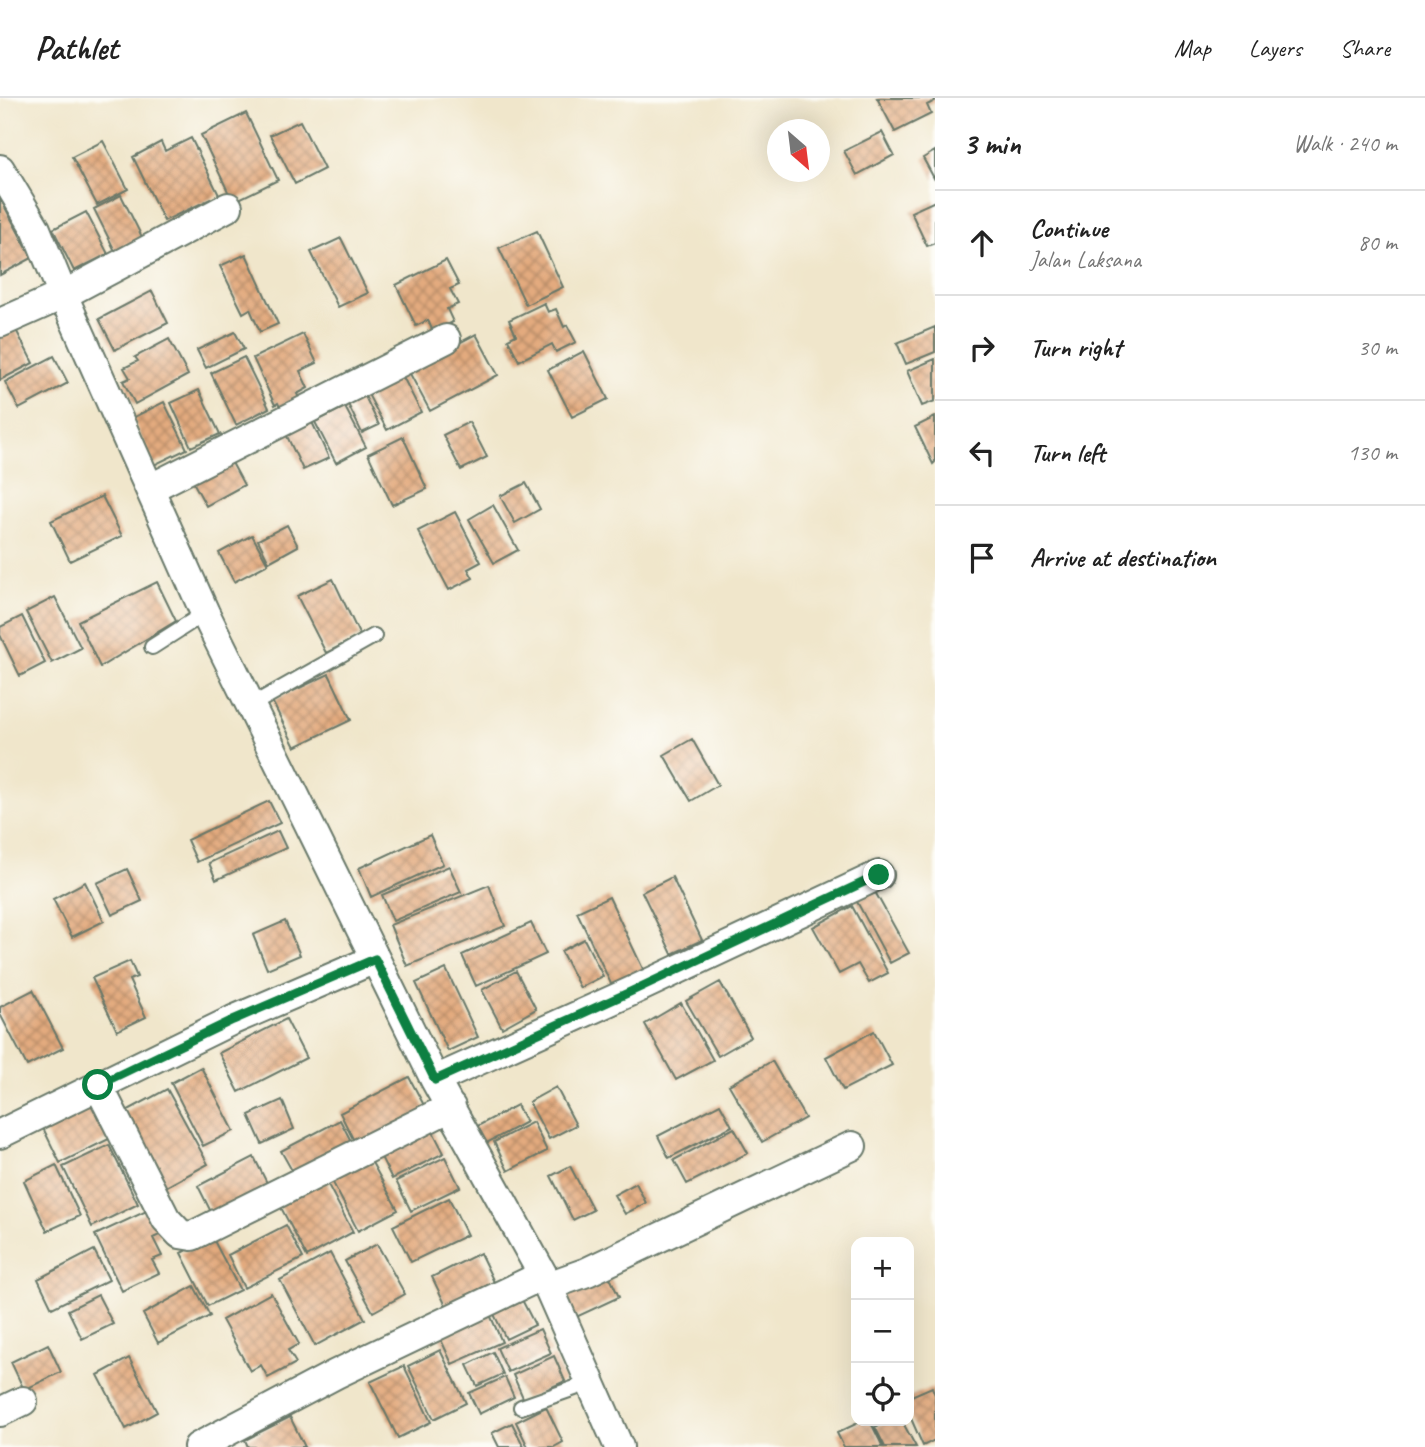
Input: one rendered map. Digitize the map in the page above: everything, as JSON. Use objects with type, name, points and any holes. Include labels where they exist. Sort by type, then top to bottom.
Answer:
[{"type":"street","points":[[0,169],[36,229],[205,613],[250,706],[435,1080],[546,1281],[619,1447]]},
{"type":"street","points":[[0,323],[63,295],[228,207]]},
{"type":"street","points":[[150,488],[446,340]]},
{"type":"street","points":[[435,1080],[879,875]]},
{"type":"street","points":[[0,1134],[233,1020],[375,959]]},
{"type":"street","points":[[98,1085],[166,1219],[180,1234],[192,1236],[451,1107]]},
{"type":"street","points":[[198,1447],[336,1374],[546,1281],[587,1272],[852,1146]]},
{"type":"lane","points":[[152,648],[205,613]]},
{"type":"lane","points":[[250,706],[373,636]]},
{"type":"lane","points":[[522,1407],[592,1382]]},
{"type":"building","points":[[877,98],[935,98],[935,101],[927,105],[931,114],[895,132]]},
{"type":"building","points":[[246,113],[278,180],[233,202],[201,135]]},
{"type":"building","points":[[300,121],[324,169],[295,184],[270,135]]},
{"type":"building","points":[[882,132],[894,155],[857,175],[844,151]]},
{"type":"building","points":[[191,138],[219,195],[164,221],[133,157],[161,142],[165,151]]},
{"type":"building","points":[[103,141],[128,189],[97,205],[72,157]]},
{"type":"building","points":[[935,151],[935,180],[923,158]]},
{"type":"building","points":[[121,195],[142,237],[115,251],[94,209]]},
{"type":"building","points":[[0,198],[32,258],[0,275]]},
{"type":"building","points":[[935,201],[935,243],[927,246],[911,212]]},
{"type":"building","points":[[86,212],[108,254],[74,271],[53,229]]},
{"type":"building","points":[[537,231],[563,287],[526,305],[499,248]]},
{"type":"building","points":[[341,238],[368,293],[338,307],[311,252]]},
{"type":"building","points":[[246,254],[278,324],[260,332],[250,309],[243,313],[220,266]]},
{"type":"building","points":[[446,260],[459,285],[450,289],[458,304],[447,309],[453,322],[433,332],[428,320],[416,326],[396,285]]},
{"type":"building","points":[[152,291],[168,323],[115,350],[99,319]]},
{"type":"building","points":[[544,303],[548,312],[556,309],[564,327],[567,325],[576,342],[556,352],[552,344],[519,361],[508,339],[516,335],[509,320]]},
{"type":"building","points":[[13,324],[33,363],[0,380],[0,331]]},
{"type":"building","points":[[935,327],[935,352],[906,364],[897,343]]},
{"type":"building","points":[[235,332],[244,349],[206,368],[197,350]]},
{"type":"building","points":[[303,334],[317,363],[300,371],[308,388],[297,394],[299,398],[280,407],[278,403],[275,405],[253,358]]},
{"type":"building","points":[[476,334],[498,375],[430,411],[408,370]]},
{"type":"building","points":[[169,339],[188,375],[135,404],[123,381],[130,378],[124,368],[138,361],[135,357]]},
{"type":"building","points":[[584,351],[608,399],[572,417],[548,370]]},
{"type":"building","points":[[54,356],[68,383],[19,409],[5,382]]},
{"type":"building","points":[[244,357],[269,408],[236,425],[211,373]]},
{"type":"building","points":[[935,359],[935,401],[922,406],[907,371]]},
{"type":"building","points":[[398,367],[421,412],[387,430],[363,385]]},
{"type":"building","points":[[361,388],[379,425],[362,433],[344,396]]},
{"type":"building","points":[[199,390],[220,434],[191,447],[171,403]]},
{"type":"building","points":[[164,402],[187,449],[154,465],[132,418]]},
{"type":"building","points":[[345,407],[366,447],[336,463],[315,422]]},
{"type":"building","points":[[935,417],[935,462],[933,464],[915,427]]},
{"type":"building","points":[[311,420],[329,458],[303,470],[285,432]]},
{"type":"building","points":[[469,422],[487,457],[461,470],[443,435]]},
{"type":"building","points":[[403,437],[427,489],[392,505],[368,454]]},
{"type":"building","points":[[230,459],[244,485],[206,506],[192,480]]},
{"type":"building","points":[[526,483],[540,509],[515,523],[500,496]]},
{"type":"building","points":[[102,496],[122,536],[70,561],[51,521]]},
{"type":"building","points":[[493,505],[518,550],[494,563],[469,519]]},
{"type":"building","points":[[455,512],[481,562],[468,569],[473,578],[449,590],[418,531]]},
{"type":"building","points":[[287,525],[298,546],[269,562],[258,540]]},
{"type":"building","points":[[252,535],[268,564],[234,582],[219,553]]},
{"type":"building","points":[[333,579],[360,636],[326,653],[297,596]]},
{"type":"building","points":[[157,582],[176,621],[100,667],[78,621]]},
{"type":"building","points":[[55,597],[81,648],[52,663],[26,612]]},
{"type":"building","points":[[22,616],[45,663],[20,676],[0,635],[0,627]]},
{"type":"building","points":[[329,674],[351,720],[295,747],[272,701]]},
{"type":"building","points":[[692,739],[718,785],[691,801],[664,755]]},
{"type":"building","points":[[269,801],[280,823],[197,862],[187,840]]},
{"type":"building","points":[[278,831],[286,848],[216,880],[209,863]]},
{"type":"building","points":[[430,835],[443,864],[371,897],[359,868]]},
{"type":"building","points":[[449,866],[461,892],[393,921],[382,895]]},
{"type":"building","points":[[127,869],[142,901],[112,915],[97,883]]},
{"type":"building","points":[[672,877],[702,940],[672,954],[642,892]]},
{"type":"building","points":[[85,882],[104,921],[72,937],[53,899]]},
{"type":"building","points":[[489,885],[505,926],[407,966],[390,925]]},
{"type":"building","points":[[874,890],[909,953],[890,963],[856,900]]},
{"type":"building","points":[[609,897],[644,971],[612,986],[577,912]]},
{"type":"building","points":[[852,906],[888,973],[869,983],[858,964],[839,974],[813,927]]},
{"type":"building","points":[[285,921],[300,955],[267,969],[253,935]]},
{"type":"building","points":[[531,923],[546,954],[476,986],[462,955]]},
{"type":"building","points":[[584,939],[603,976],[580,988],[561,951]]},
{"type":"building","points":[[130,961],[137,977],[129,980],[146,1017],[117,1031],[92,978]]},
{"type":"building","points":[[446,969],[478,1037],[448,1051],[416,983]]},
{"type":"building","points":[[516,971],[536,1009],[502,1028],[482,990]]},
{"type":"building","points":[[720,982],[751,1037],[718,1056],[686,1001]]},
{"type":"building","points":[[33,990],[63,1048],[27,1066],[0,1014],[0,1007]]},
{"type":"building","points":[[681,1003],[713,1060],[676,1080],[645,1024]]},
{"type":"building","points":[[286,1019],[306,1058],[239,1092],[219,1053]]},
{"type":"building","points":[[874,1031],[892,1065],[843,1090],[826,1057]]},
{"type":"building","points":[[772,1061],[805,1118],[762,1142],[729,1085]]},
{"type":"building","points":[[201,1067],[234,1131],[203,1146],[171,1083]]},
{"type":"building","points":[[409,1077],[427,1111],[357,1147],[340,1113]]},
{"type":"building","points":[[556,1087],[576,1125],[549,1139],[529,1102]]},
{"type":"building","points":[[167,1089],[208,1164],[162,1189],[121,1114]]},
{"type":"building","points":[[282,1100],[294,1129],[262,1144],[249,1115]]},
{"type":"building","points":[[98,1101],[115,1136],[60,1163],[43,1128]]},
{"type":"building","points":[[720,1104],[732,1126],[669,1158],[658,1136]]},
{"type":"building","points":[[517,1105],[526,1122],[481,1146],[472,1129]]},
{"type":"building","points":[[340,1120],[353,1145],[295,1176],[281,1151]]},
{"type":"building","points":[[428,1122],[444,1153],[392,1179],[377,1149]]},
{"type":"building","points":[[533,1122],[547,1151],[508,1171],[494,1142]]},
{"type":"building","points":[[734,1128],[748,1153],[687,1184],[674,1160]]},
{"type":"building","points":[[109,1145],[138,1204],[92,1227],[63,1167]]},
{"type":"building","points":[[254,1157],[269,1187],[213,1216],[198,1186]]},
{"type":"building","points":[[369,1157],[398,1210],[358,1231],[330,1177]]},
{"type":"building","points":[[445,1157],[460,1187],[411,1211],[396,1181]]},
{"type":"building","points":[[56,1165],[80,1216],[47,1231],[24,1181]]},
{"type":"building","points":[[570,1166],[593,1210],[573,1220],[551,1176]]},
{"type":"building","points":[[324,1177],[353,1232],[307,1257],[278,1202]]},
{"type":"building","points":[[636,1183],[646,1203],[625,1214],[614,1195]]},
{"type":"building","points":[[449,1198],[467,1235],[411,1262],[393,1226]]},
{"type":"building","points":[[155,1207],[166,1232],[153,1238],[162,1256],[152,1260],[159,1273],[122,1291],[95,1235]]},
{"type":"building","points":[[286,1225],[303,1258],[244,1288],[228,1255]]},
{"type":"building","points":[[212,1237],[240,1290],[208,1306],[181,1253]]},
{"type":"building","points":[[377,1244],[405,1294],[373,1312],[345,1261]]},
{"type":"building","points":[[94,1250],[109,1280],[52,1308],[38,1279]]},
{"type":"building","points":[[330,1253],[365,1319],[315,1346],[280,1280]]},
{"type":"building","points":[[480,1253],[494,1282],[446,1306],[432,1277]]},
{"type":"building","points":[[608,1273],[619,1297],[572,1319],[561,1295]]},
{"type":"building","points":[[194,1286],[210,1316],[158,1343],[143,1314]]},
{"type":"building","points":[[518,1292],[535,1325],[506,1339],[490,1306]]},
{"type":"building","points":[[271,1293],[299,1344],[288,1350],[296,1363],[268,1378],[261,1365],[250,1371],[222,1320]]},
{"type":"building","points":[[98,1295],[113,1324],[82,1339],[68,1310]]},
{"type":"building","points":[[488,1310],[502,1342],[452,1364],[438,1333]]},
{"type":"building","points":[[540,1329],[551,1353],[508,1372],[497,1348]]},
{"type":"building","points":[[48,1344],[61,1372],[24,1390],[11,1362]]},
{"type":"building","points":[[440,1350],[466,1403],[434,1419],[408,1366]]},
{"type":"building","points":[[493,1352],[503,1374],[477,1386],[467,1365]]},
{"type":"building","points":[[554,1356],[565,1381],[524,1400],[513,1375]]},
{"type":"building","points":[[129,1358],[157,1412],[126,1429],[98,1375]]},
{"type":"building","points":[[404,1366],[431,1422],[398,1438],[370,1382]]},
{"type":"building","points":[[505,1377],[514,1397],[479,1414],[469,1393]]},
{"type":"building","points":[[932,1387],[935,1395],[935,1440],[923,1446],[914,1425],[914,1395]]},
{"type":"building","points":[[546,1407],[563,1442],[554,1447],[528,1447],[516,1422]]},
{"type":"building","points":[[290,1417],[305,1447],[248,1447],[245,1440]]},
{"type":"building","points":[[512,1423],[524,1447],[499,1447],[492,1433]]},
{"type":"building","points":[[852,1426],[872,1426],[883,1447],[844,1447],[837,1433]]},
{"type":"building","points":[[905,1426],[916,1447],[885,1447],[875,1427]]},
{"type":"route","points":[[98,1085],[233,1020],[375,959],[435,1080],[879,875]]}]
